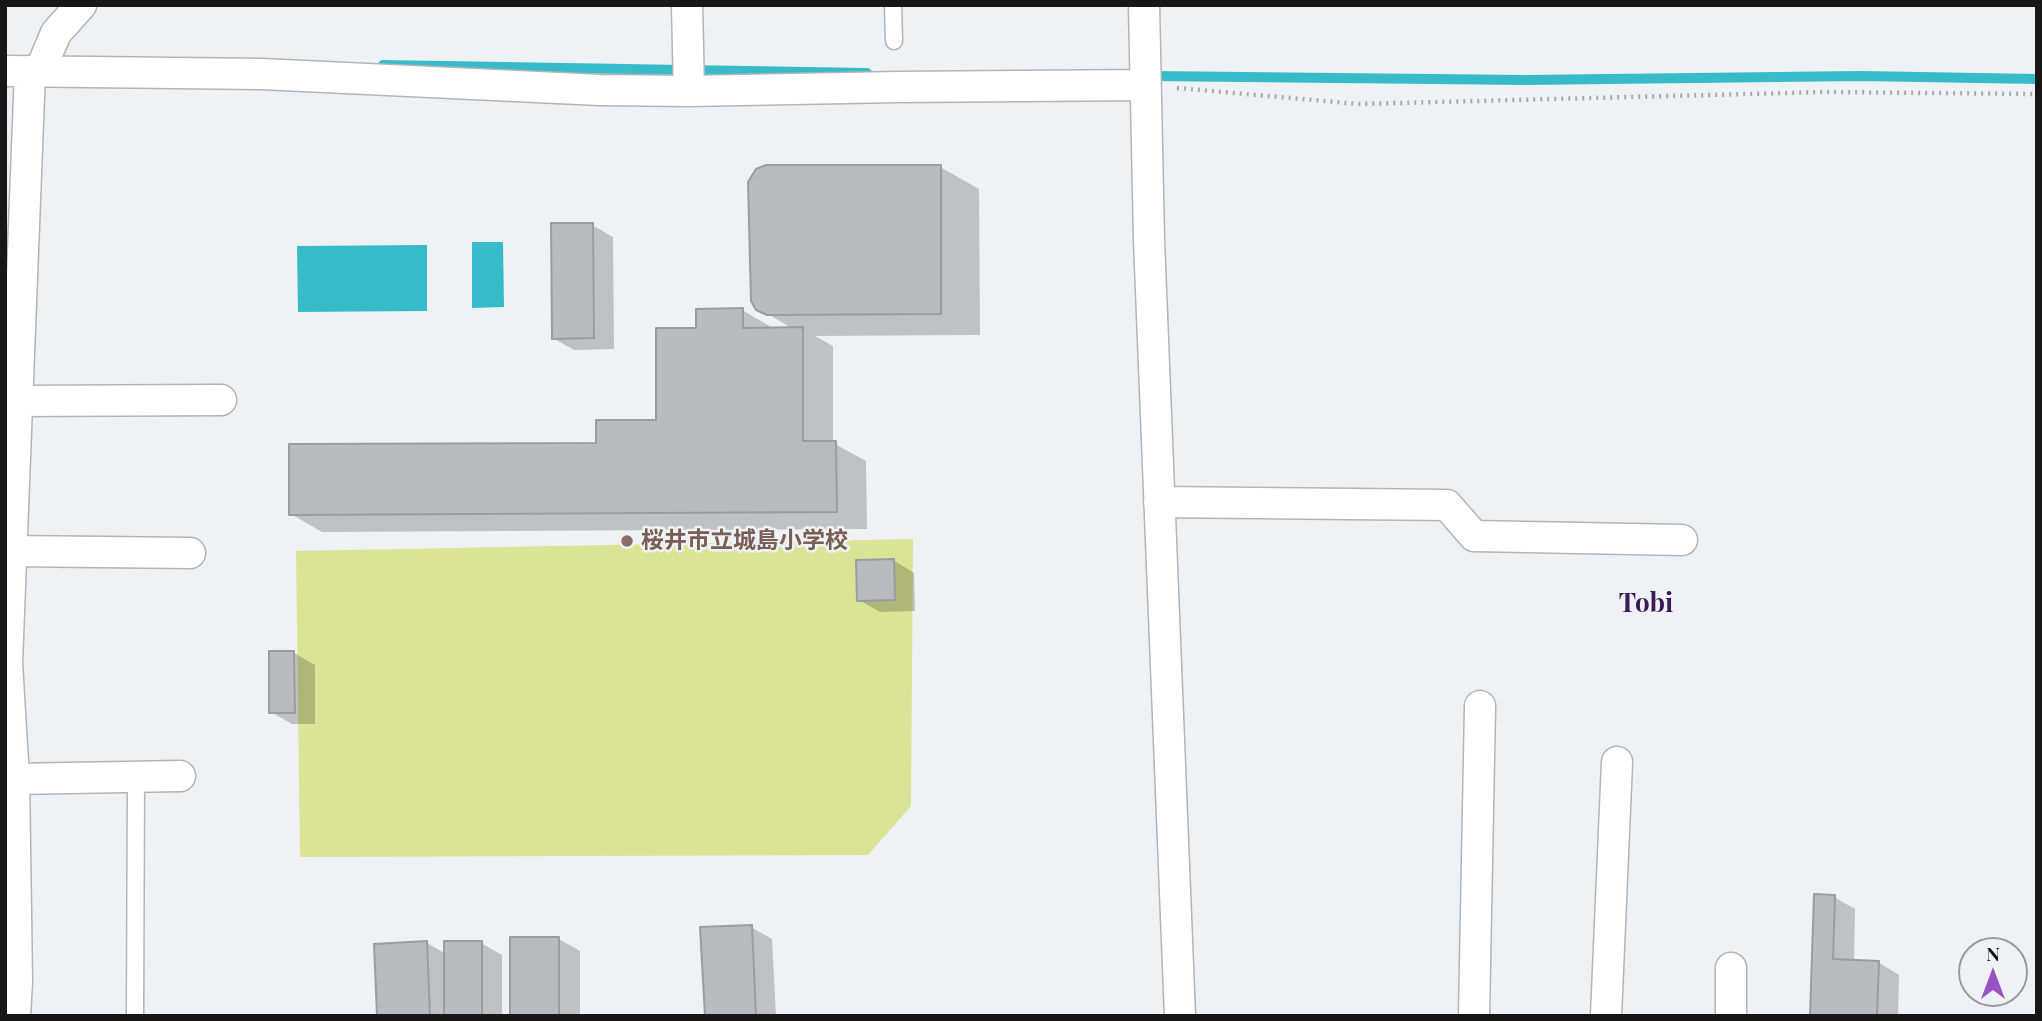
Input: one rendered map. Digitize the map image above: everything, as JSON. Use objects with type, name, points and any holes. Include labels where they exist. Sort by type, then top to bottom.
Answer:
[{"type":"street","points":[[15,1016],[17,982],[14,779],[7,663],[29,70],[81,5]]},
{"type":"street","points":[[687,5],[689,87]]},
{"type":"street","points":[[1144,5],[1159,502],[1180,1016]]},
{"type":"street","points":[[29,70],[261,74],[600,90],[1145,81]]},
{"type":"street","points":[[17,401],[221,400]]},
{"type":"street","points":[[1159,502],[1447,505],[1474,536],[1682,540]]},
{"type":"street","points":[[11,551],[190,553]]},
{"type":"street","points":[[1475,1016],[1480,706]]},
{"type":"street","points":[[1606,1016],[1617,762]]},
{"type":"street","points":[[14,779],[180,776]]},
{"type":"street","points":[[1731,968],[1731,1016]]},
{"type":"lane","points":[[893,5],[894,41]]},
{"type":"lane","points":[[135,1016],[136,778]]},
{"type":"path","points":[[1145,81],[1359,104],[1825,92],[2037,94]]},
{"type":"green space","points":[[913,539],[911,806],[868,855],[300,857],[296,551]]},
{"type":"water","points":[[472,242],[503,242],[504,307],[472,308]]},
{"type":"water","points":[[427,245],[427,311],[298,312],[297,246]]},
{"type":"building","points":[[766,165],[941,165],[941,314],[767,315],[756,310],[751,301],[748,182],[756,169]]},
{"type":"building","points":[[551,223],[593,223],[594,338],[552,339]]},
{"type":"building","points":[[743,308],[743,328],[803,327],[803,441],[836,441],[837,512],[289,515],[289,444],[596,443],[596,420],[656,420],[656,328],[696,328],[696,309]]},
{"type":"building","points":[[894,559],[895,600],[857,601],[856,560]]},
{"type":"building","points":[[269,651],[294,651],[295,713],[269,713]]},
{"type":"building","points":[[1814,894],[1835,895],[1833,959],[1879,961],[1877,1016],[1810,1016]]},
{"type":"building","points":[[752,925],[756,1016],[705,1016],[700,927]]},
{"type":"building","points":[[510,937],[559,937],[559,1016],[510,1016]]},
{"type":"building","points":[[427,941],[430,1016],[377,1016],[374,944]]},
{"type":"building","points":[[444,941],[482,941],[482,1016],[444,1016]]},
{"type":"waterway","points":[[383,65],[867,73]]},
{"type":"waterway","points":[[1149,76],[1525,80],[1861,76],[2037,79]]},
{"type":"place","name":"桜井市立城島小学校","points":[[627,541]]},
{"type":"district","name":"Tobi","points":[[1646,604]]}]
